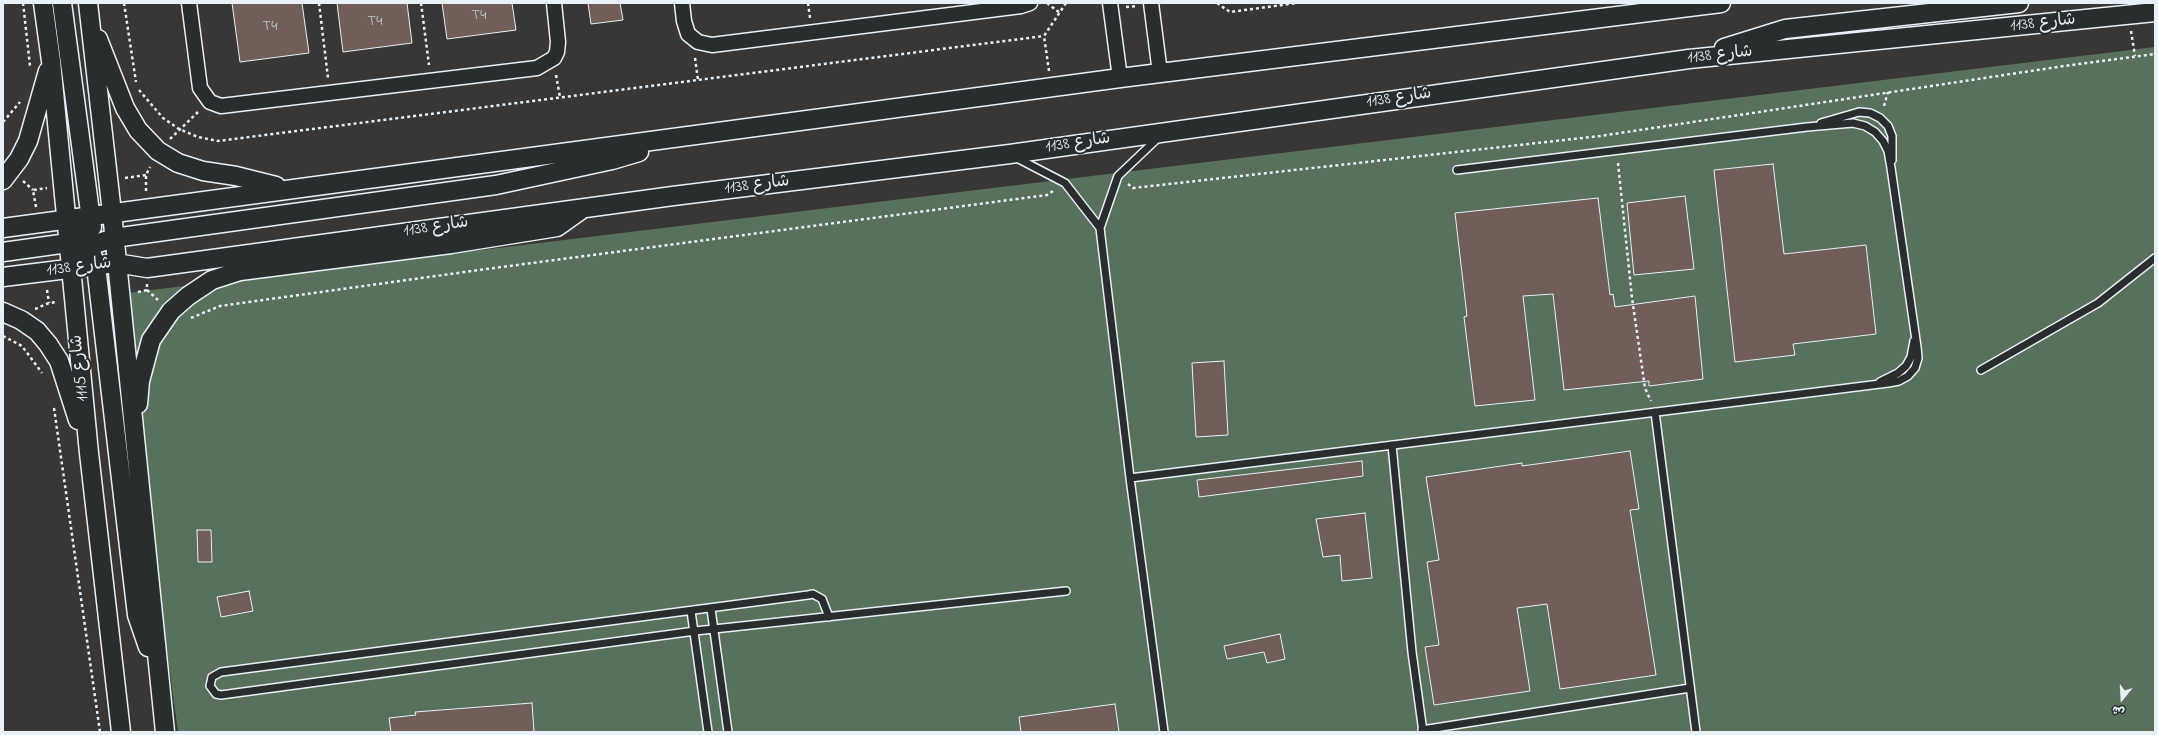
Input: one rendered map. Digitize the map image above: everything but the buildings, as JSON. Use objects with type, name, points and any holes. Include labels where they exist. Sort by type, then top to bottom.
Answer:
[{"type":"street","name":"شارع 1115","points":[[43,3],[51,61],[66,219],[87,236],[71,269],[89,453],[121,732]]},
{"type":"street","points":[[62,3],[87,236],[96,266],[137,615],[158,676]]},
{"type":"street","points":[[188,3],[199,84],[203,94],[210,102],[221,106],[233,106],[537,68],[554,58],[558,42],[554,3]]},
{"type":"street","points":[[682,3],[684,21],[688,34],[698,42],[712,45],[1021,6],[1030,3]]},
{"type":"street","points":[[1110,3],[1120,78]]},
{"type":"street","points":[[1151,3],[1160,72]]},
{"type":"street","points":[[87,236],[112,213],[686,137],[1160,72],[1721,3]]},
{"type":"street","points":[[1689,59],[1785,29],[2019,3]]},
{"type":"street","points":[[89,11],[125,108],[138,130],[158,150],[178,163],[203,171],[236,176],[285,189]]},
{"type":"street","points":[[89,11],[112,213],[134,442],[165,732]]},
{"type":"street","name":"شارع 1138","points":[[3,278],[116,263],[147,268],[584,208],[1010,154],[1689,59],[2143,11]]},
{"type":"street","points":[[3,180],[19,159],[28,141],[51,61]]},
{"type":"street","points":[[3,252],[87,236],[114,238],[496,185],[612,160],[686,137]]},
{"type":"street","points":[[134,442],[140,381],[151,340],[177,317],[188,296],[212,280],[240,271],[451,244],[557,227],[584,208]]},
{"type":"street","points":[[3,228],[66,219],[116,263]]},
{"type":"street","points":[[3,312],[21,320],[37,331],[56,355],[89,453]]},
{"type":"lane","points":[[1807,127],[1859,112],[1870,113],[1880,118],[1888,126],[1892,136],[1891,168]]},
{"type":"lane","points":[[1130,478],[1876,384],[1898,373],[1906,366],[1911,357],[1915,336],[1888,151],[1883,141],[1875,132],[1865,126],[1853,123],[1807,127],[1457,170]]},
{"type":"lane","points":[[1164,732],[1130,478],[1100,228],[1118,176],[1165,132]]},
{"type":"lane","points":[[1010,154],[1065,183],[1100,228]]},
{"type":"lane","points":[[1981,370],[2098,303],[2155,258]]},
{"type":"lane","points":[[1655,412],[1696,732]]},
{"type":"lane","points":[[1392,445],[1412,652],[1422,731],[1690,688]]},
{"type":"lane","points":[[829,617],[822,599],[813,594],[711,609],[221,672],[212,677],[210,686],[216,694],[221,695],[695,631],[829,617],[1066,591]]},
{"type":"lane","points":[[711,609],[728,732]]},
{"type":"lane","points":[[691,611],[708,732]]},
{"type":"path","points":[[23,3],[31,73]]},
{"type":"path","points":[[124,3],[135,81],[139,91],[163,118],[179,129],[198,137],[218,141],[1044,36]]},
{"type":"path","points":[[319,3],[330,94]]},
{"type":"path","points":[[421,3],[432,82]]},
{"type":"path","points":[[1047,3],[1060,13]]},
{"type":"path","points":[[1052,87],[1044,36],[1066,3]]},
{"type":"path","points":[[1218,3],[1230,12],[1297,3]]},
{"type":"path","points":[[2134,56],[2143,11]]},
{"type":"path","points":[[1118,176],[1133,188],[1600,136],[2155,54]]},
{"type":"path","points":[[554,58],[560,98]]},
{"type":"path","points":[[3,122],[23,99]]},
{"type":"path","points":[[179,129],[210,102]]},
{"type":"path","points":[[1616,150],[1632,298],[1645,388],[1655,412]]},
{"type":"path","points":[[177,317],[220,306],[1047,195],[1065,183]]},
{"type":"path","points":[[38,224],[33,190],[63,186]]},
{"type":"path","points":[[3,336],[22,346],[34,359],[45,377]]},
{"type":"path","points":[[53,401],[100,732]]},
{"type":"green space","points":[[2155,47],[2155,732],[178,732],[119,294]]}]
